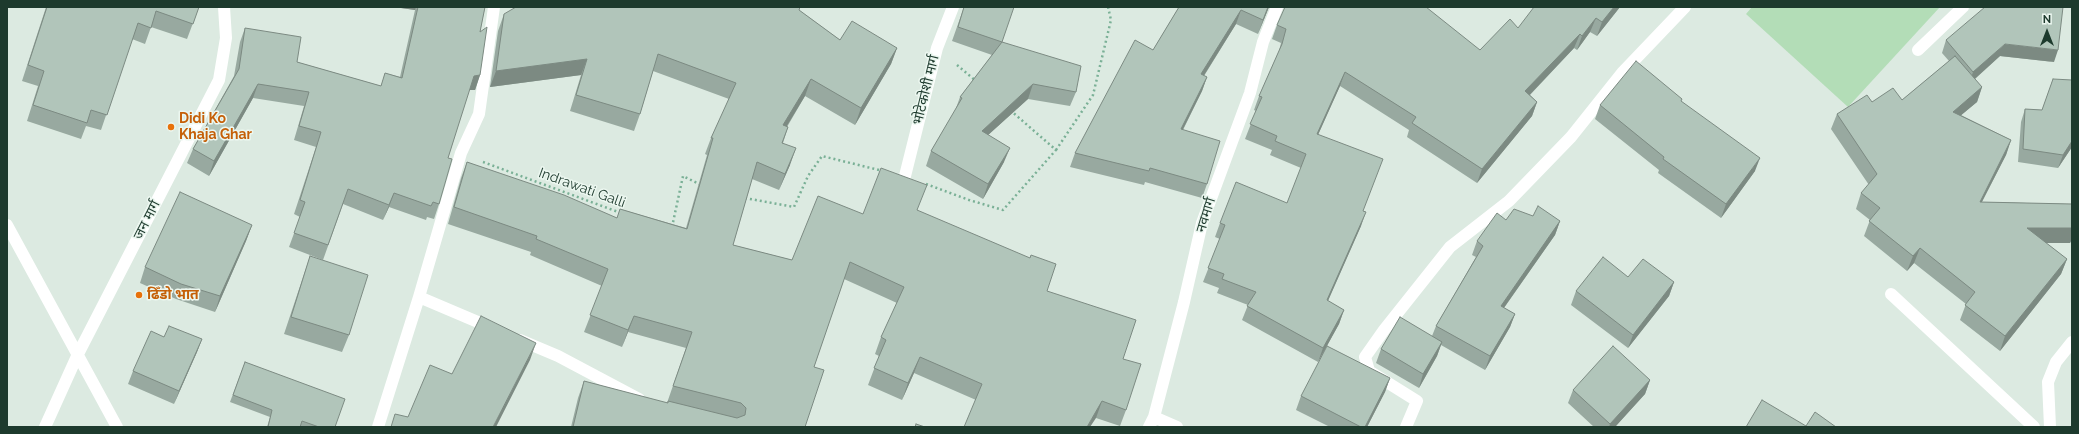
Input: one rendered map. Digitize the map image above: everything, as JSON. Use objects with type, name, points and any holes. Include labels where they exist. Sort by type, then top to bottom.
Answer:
[{"type":"street","name":"जन मार्ग","points":[[45,427],[78,354],[219,80],[226,38],[224,7]]},
{"type":"street","points":[[378,427],[419,297],[474,112],[494,7]]},
{"type":"street","name":"भोटेकोशी मार्ग","points":[[905,176],[937,48],[953,7]]},
{"type":"street","name":"नवमार्ग","points":[[1152,422],[1184,302],[1202,223],[1250,94],[1263,42],[1277,7]]},
{"type":"street","points":[[1406,427],[1417,401],[1369,371],[1365,357],[1384,330],[1450,247],[1509,202],[1571,137],[1622,73],[1684,7]]},
{"type":"street","points":[[1918,50],[1963,7]]},
{"type":"street","points":[[7,225],[117,427]]},
{"type":"street","points":[[1891,294],[2034,427]]},
{"type":"street","points":[[419,297],[558,356],[652,407]]},
{"type":"street","points":[[2050,427],[2048,382],[2056,362],[2072,342]]},
{"type":"street","points":[[1152,422],[1176,427]]},
{"type":"path","points":[[742,197],[794,207],[808,176],[822,156],[905,176],[969,200],[1003,210],[1056,150],[1093,95],[1112,20],[1108,7]]},
{"type":"path","points":[[937,48],[979,84]]},
{"type":"path","points":[[1008,109],[1056,150]]},
{"type":"path","name":"Indrawati Galli","points":[[461,153],[627,215]]},
{"type":"path","points":[[671,231],[683,176],[706,188]]},
{"type":"green space","points":[[1752,7],[1940,7],[1848,107],[1746,14]]},
{"type":"building","points":[[47,7],[199,7],[193,24],[156,11],[151,28],[138,23],[107,115],[91,110],[87,123],[33,105],[44,71],[28,65]]},
{"type":"building","points":[[418,7],[485,7],[480,32],[487,27],[480,75],[474,76],[448,158],[452,159],[439,204],[433,202],[431,206],[394,193],[389,205],[348,189],[328,245],[294,233],[305,202],[300,200],[321,132],[299,126],[309,92],[258,84],[214,161],[193,149],[239,69],[245,28],[301,37],[297,62],[381,86],[385,73],[402,78]]},
{"type":"building","points":[[516,7],[800,7],[799,10],[840,40],[852,21],[897,48],[861,108],[811,79],[783,125],[788,127],[782,143],[796,148],[785,174],[757,162],[733,245],[792,260],[818,196],[863,214],[881,168],[927,185],[917,210],[1030,258],[1031,255],[1056,264],[1047,291],[1136,320],[1123,359],[1141,364],[1126,410],[1102,401],[1087,427],[964,427],[982,384],[920,357],[908,383],[874,368],[886,340],[881,337],[904,287],[850,262],[814,367],[824,370],[805,427],[573,427],[584,381],[668,403],[668,401],[737,418],[745,415],[746,408],[741,403],[673,386],[692,332],[634,316],[628,330],[590,315],[608,269],[536,239],[537,236],[454,207],[467,162],[564,195],[617,218],[620,209],[687,229],[713,138],[711,138],[736,83],[658,54],[640,114],[576,95],[587,59],[496,71],[504,14]]},
{"type":"building","points":[[964,7],[1014,7],[1002,42],[958,27]]},
{"type":"building","points":[[1179,7],[1268,7],[1263,20],[1241,10],[1201,74],[1207,77],[1181,129],[1220,141],[1207,184],[1150,168],[1149,171],[1075,153],[1135,40],[1153,50]]},
{"type":"building","points":[[1285,7],[1426,7],[1480,50],[1510,19],[1518,28],[1534,7],[1614,7],[1602,22],[1596,18],[1582,36],[1580,34],[1525,91],[1537,102],[1482,169],[1412,123],[1416,117],[1345,72],[1317,134],[1383,159],[1363,211],[1366,212],[1327,300],[1344,310],[1323,348],[1247,306],[1256,292],[1222,279],[1224,274],[1208,268],[1225,225],[1220,223],[1236,182],[1287,203],[1306,154],[1275,141],[1277,136],[1250,124],[1262,97],[1259,96],[1282,44],[1286,29],[1277,25]]},
{"type":"building","points":[[1985,7],[2063,7],[2058,50],[2005,44],[1973,72],[1946,40]]},
{"type":"building","points":[[1002,42],[1081,66],[1076,92],[1033,84],[982,131],[1010,148],[988,184],[931,151],[962,98],[960,97]]},
{"type":"building","points":[[1955,56],[1982,87],[1953,112],[2011,140],[1980,202],[2072,204],[2072,228],[2027,228],[2067,259],[2005,336],[1965,305],[1975,292],[1920,248],[1913,256],[1869,221],[1880,208],[1861,193],[1877,174],[1837,114],[1867,95],[1872,102],[1893,88],[1902,100]]},
{"type":"building","points":[[1636,61],[1682,99],[1681,101],[1760,158],[1726,204],[1663,159],[1664,157],[1600,105]]},
{"type":"building","points":[[2053,79],[2072,80],[2072,141],[2063,155],[2023,149],[2025,109],[2042,110]]},
{"type":"building","points":[[180,192],[252,225],[220,296],[181,284],[145,267]]},
{"type":"building","points":[[1538,206],[1560,221],[1501,306],[1515,314],[1490,356],[1436,326],[1483,246],[1477,241],[1497,213],[1506,220],[1514,209],[1533,216]]},
{"type":"building","points":[[310,256],[368,275],[349,335],[291,317]]},
{"type":"building","points":[[1603,257],[1628,277],[1643,259],[1674,282],[1633,335],[1576,291]]},
{"type":"building","points":[[481,316],[536,343],[493,427],[391,427],[395,414],[408,417],[430,365],[452,374]]},
{"type":"building","points":[[1400,317],[1442,342],[1423,374],[1381,349]]},
{"type":"building","points":[[169,326],[202,339],[179,391],[133,371],[151,331],[164,337]]},
{"type":"building","points":[[1327,346],[1390,378],[1365,427],[1361,427],[1301,396]]},
{"type":"building","points":[[1613,346],[1650,380],[1610,424],[1573,390]]},
{"type":"building","points":[[245,362],[345,399],[335,427],[319,427],[302,421],[300,427],[268,427],[272,410],[233,395]]},
{"type":"building","points":[[1762,400],[1806,426],[1815,412],[1836,427],[1746,427]]},
{"type":"building","points":[[916,424],[925,427],[915,427]]},
{"type":"place","name":"Didi Ko Khaja Ghar","points":[[171,127]]},
{"type":"place","name":"ढिँडो भात","points":[[139,295]]}]
